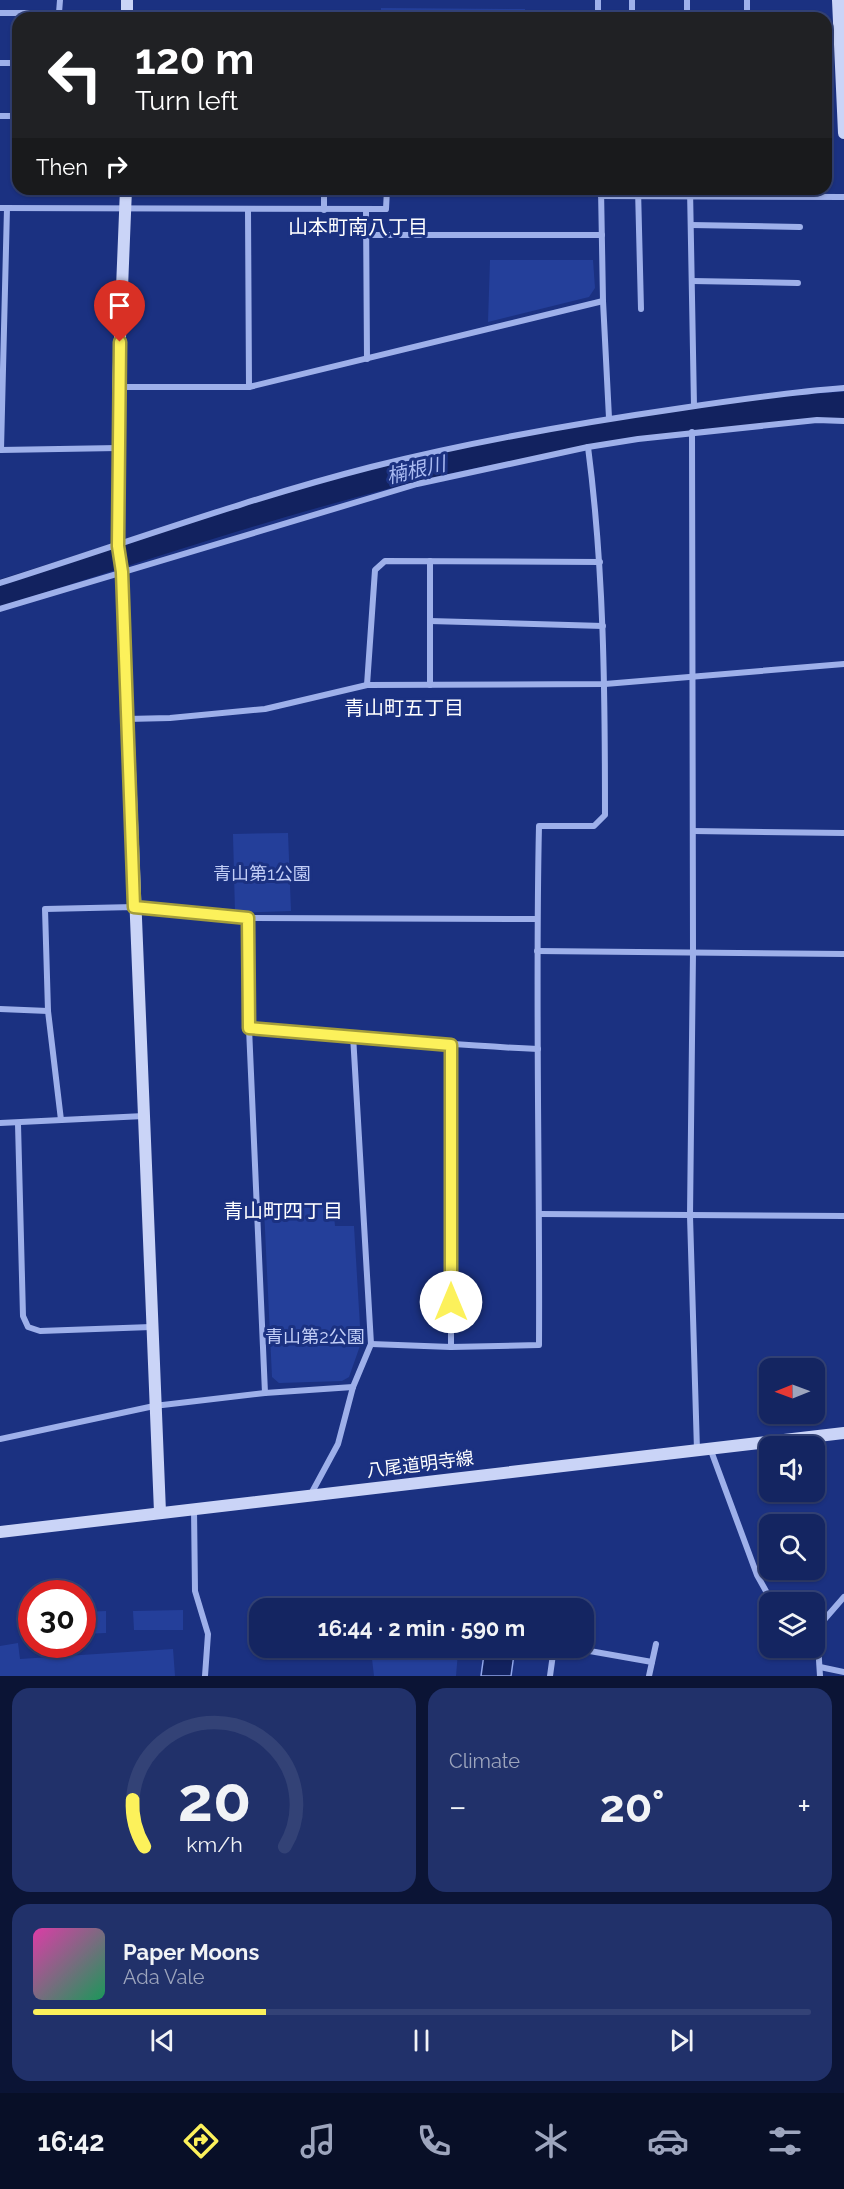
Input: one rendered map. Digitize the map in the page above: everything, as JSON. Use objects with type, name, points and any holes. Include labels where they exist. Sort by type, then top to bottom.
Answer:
[{"type":"street","points":[[838,0],[844,133]]},
{"type":"street","points":[[126,195],[118,387],[118,546],[122,572],[160,1512]]},
{"type":"street","points":[[324,195],[324,210]]},
{"type":"street","points":[[118,448],[0,450],[3,208],[366,210],[386,209],[387,195]]},
{"type":"street","points":[[601,195],[603,301],[609,418]]},
{"type":"street","points":[[638,195],[641,309]]},
{"type":"street","points":[[690,195],[694,406]]},
{"type":"street","points":[[720,195],[844,197]]},
{"type":"street","points":[[248,210],[249,387]]},
{"type":"street","points":[[366,210],[367,359]]},
{"type":"street","points":[[691,225],[800,227]]},
{"type":"street","points":[[367,235],[602,235]]},
{"type":"street","points":[[692,280],[798,283]]},
{"type":"street","points":[[118,387],[249,387],[603,301]]},
{"type":"street","points":[[0,583],[118,546],[167,527],[369,468],[498,438],[609,418],[844,388]]},
{"type":"street","points":[[0,609],[417,484],[588,447],[692,432],[817,420],[844,420]]},
{"type":"street","points":[[692,432],[693,952],[690,1216],[697,1450]]},
{"type":"street","points":[[371,1344],[451,1347],[538,1345],[540,1214],[537,919],[539,826],[594,826],[605,815],[603,626],[600,562],[588,447]]},
{"type":"street","points":[[367,685],[375,570],[385,561],[600,562]]},
{"type":"street","points":[[430,561],[430,685]]},
{"type":"street","points":[[430,621],[603,626]]},
{"type":"street","points":[[127,719],[170,718],[265,709],[367,685],[605,684],[844,664]]},
{"type":"street","points":[[693,831],[844,833]]},
{"type":"street","points":[[61,1120],[48,1011],[45,909],[134,907],[248,918],[537,919]]},
{"type":"street","points":[[248,918],[249,1028],[265,1392]]},
{"type":"street","points":[[537,951],[844,954]]},
{"type":"street","points":[[0,1009],[48,1011]]},
{"type":"street","points":[[249,1028],[451,1045],[538,1049]]},
{"type":"street","points":[[311,1494],[338,1444],[353,1387],[371,1344],[353,1035]]},
{"type":"street","points":[[451,1045],[451,1347]]},
{"type":"street","points":[[0,1123],[18,1124],[144,1116]]},
{"type":"street","points":[[18,1124],[23,1316],[28,1327],[40,1331],[151,1327]]},
{"type":"street","points":[[540,1214],[844,1216]]},
{"type":"street","points":[[0,1439],[154,1406],[265,1392],[353,1387]]},
{"type":"street","name":"八尾道明寺線","points":[[0,1532],[844,1433]]},
{"type":"street","points":[[710,1448],[757,1575],[766,1592]]},
{"type":"street","points":[[194,1508],[195,1591],[207,1634],[205,1676]]},
{"type":"street","points":[[825,1617],[844,1597]]},
{"type":"street","points":[[650,1676],[656,1644]]},
{"type":"street","points":[[594,1652],[652,1662]]},
{"type":"street","points":[[550,1676],[552,1658]]},
{"type":"street","points":[[819,1658],[820,1676]]},
{"type":"street","points":[[820,1667],[844,1672]]},
{"type":"green space","points":[[381,8],[525,9],[525,12],[381,12]]},
{"type":"green space","points":[[490,260],[593,260],[595,288],[589,297],[488,322]]},
{"type":"green space","name":"青山第1公園","points":[[288,833],[291,911],[235,913],[233,834]]},
{"type":"green space","name":"青山第2公園","points":[[333,1206],[335,1226],[354,1226],[361,1343],[349,1377],[342,1381],[279,1383],[272,1377],[264,1209]]},
{"type":"green space","points":[[183,1610],[183,1630],[134,1630],[133,1611]]},
{"type":"green space","points":[[96,1611],[106,1611],[106,1633],[96,1633]]},
{"type":"green space","points":[[18,1643],[18,1658],[20,1659],[96,1658],[96,1654],[173,1649],[175,1676],[0,1676],[0,1646]]},
{"type":"green space","points":[[458,1658],[456,1676],[374,1676],[372,1659]]},
{"type":"shaded area","points":[[483,1658],[513,1658],[511,1676],[481,1676]]},
{"type":"waterway","name":"楠根川","points":[[0,593],[257,512],[361,482],[448,461],[553,440],[624,429],[769,411],[844,405]]},
{"type":"district","name":"山本町南八丁目","points":[[358,227]]},
{"type":"district","name":"青山町五丁目","points":[[404,708]]},
{"type":"district","name":"青山町四丁目","points":[[283,1211]]},
{"type":"route","points":[[120,342],[118,546],[122,572],[134,907],[248,918],[249,1028],[451,1045],[451,1302]]}]
